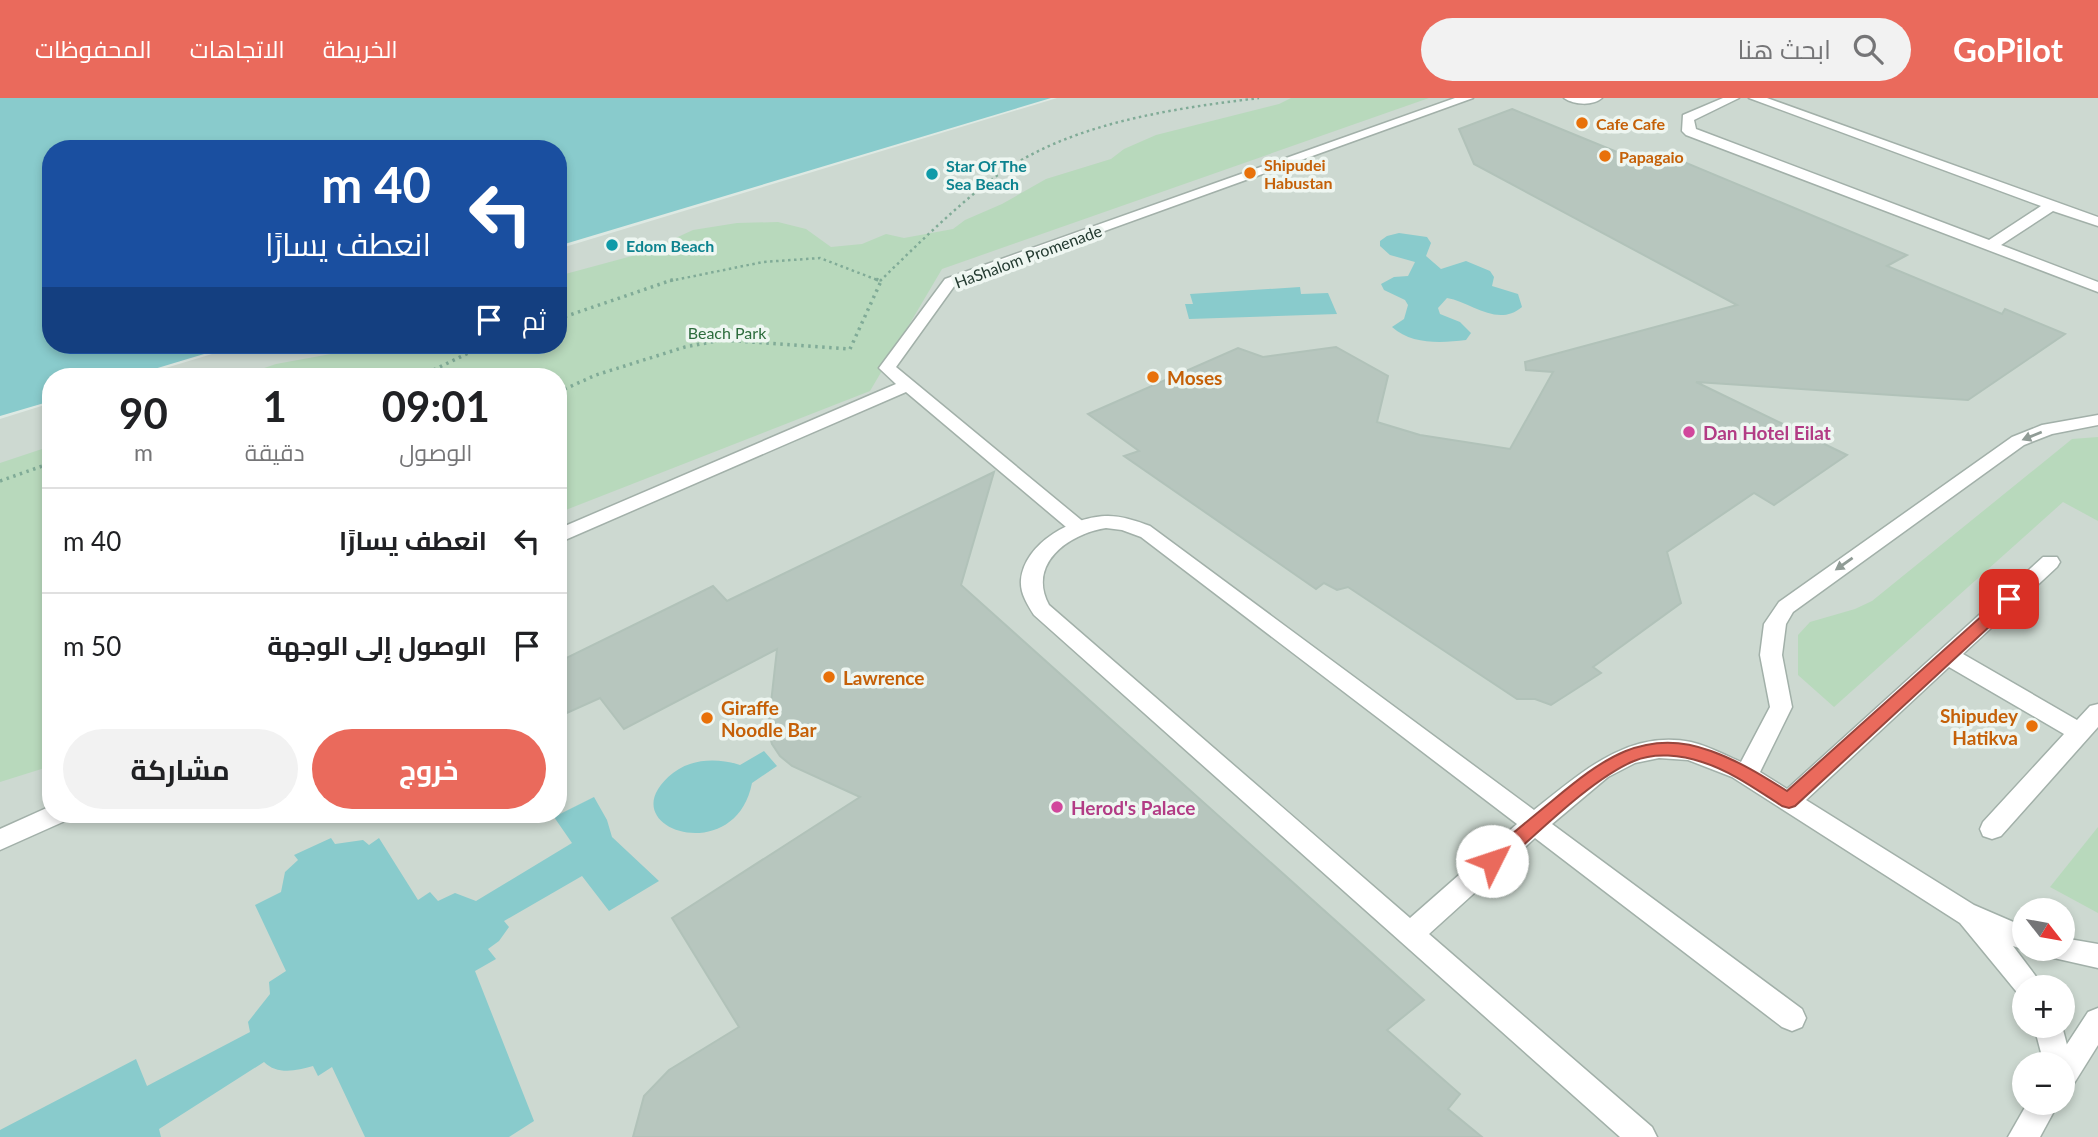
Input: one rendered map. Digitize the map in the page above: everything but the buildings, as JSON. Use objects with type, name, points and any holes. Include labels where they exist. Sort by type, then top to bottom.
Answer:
[{"type":"street","name":"HaShalom Promenade","points":[[906,386],[887,368],[950,282],[1467,98]]},
{"type":"street","points":[[1570,98],[1596,98]]},
{"type":"street","points":[[1733,98],[1688,118],[1687,128],[1691,132],[2098,288]]},
{"type":"street","points":[[1755,98],[2098,222]]},
{"type":"street","points":[[1990,246],[2052,205]]},
{"type":"street","points":[[567,533],[906,386],[1079,528]]},
{"type":"street","points":[[1746,775],[1781,707],[1771,654],[1775,624],[1786,607],[2018,441],[2048,429],[2098,420]]},
{"type":"street","points":[[1642,1137],[1041,610],[1031,593],[1030,577],[1050,547],[1079,528],[1110,522],[1129,525],[1148,533],[1792,1018]]},
{"type":"street","points":[[1789,801],[2050,562]]},
{"type":"street","points":[[1948,656],[2080,732]]},
{"type":"street","points":[[1992,829],[2098,712]]},
{"type":"street","points":[[1410,934],[1533,825],[1600,771],[1622,758],[1659,749],[1690,751],[1723,762],[1965,913],[2012,933]]},
{"type":"street","points":[[0,840],[42,820]]},
{"type":"street","points":[[1965,913],[2021,975]]},
{"type":"street","points":[[2076,952],[2098,956]]},
{"type":"street","points":[[2075,1056],[2098,1021]]},
{"type":"street","points":[[2023,1137],[2037,1115]]},
{"type":"path","points":[[850,349],[880,281],[945,219],[998,176],[1049,147],[1097,129],[1185,107],[1259,98]]},
{"type":"path","points":[[567,316],[676,279],[763,262],[820,258],[880,281]]},
{"type":"path","points":[[567,388],[596,375],[685,347],[722,340],[900,351]]},
{"type":"path","points":[[438,368],[466,354]]},
{"type":"path","points":[[0,481],[42,466]]},
{"type":"shaded area","points":[[1057,98],[2098,98],[2098,1137],[0,1137],[0,419],[42,406],[42,823],[567,823],[567,368],[166,368],[212,354],[567,354],[567,246]]},
{"type":"green space","name":"Beach Park","points":[[1291,98],[1429,98],[942,269],[870,391],[567,509],[567,368],[264,368],[331,354],[567,354],[567,274],[643,253],[693,230],[737,223],[778,222],[806,229],[831,247],[862,244],[886,234],[904,238],[953,229],[965,220],[1002,204],[1046,179],[1111,159],[1124,149],[1156,135],[1279,104]]},
{"type":"green space","points":[[2098,437],[2098,521],[2063,502],[1834,707],[1798,675],[1798,635],[1810,622],[1855,609],[1872,601],[2072,439]]},
{"type":"green space","points":[[42,449],[42,769],[0,782],[0,463]]},
{"type":"green space","points":[[2098,827],[2098,913],[2076,901],[2076,898],[2070,898],[2050,887]]},
{"type":"water","points":[[0,98],[1051,98],[567,243],[567,140],[42,140],[42,354],[204,354],[158,368],[42,368],[42,404],[0,416]]},
{"type":"water","points":[[1399,233],[1427,237],[1431,243],[1426,256],[1441,269],[1466,261],[1490,271],[1494,277],[1492,286],[1518,294],[1522,307],[1513,313],[1494,314],[1447,298],[1438,308],[1440,314],[1460,322],[1471,333],[1466,340],[1418,340],[1400,333],[1392,327],[1404,319],[1408,305],[1405,300],[1384,290],[1381,284],[1394,277],[1408,276],[1415,262],[1390,255],[1380,246],[1380,241],[1387,236]]},
{"type":"water","points":[[1300,287],[1301,294],[1328,293],[1337,314],[1189,319],[1185,304],[1193,304],[1190,294]]},
{"type":"water","points":[[764,751],[777,766],[752,783],[741,810],[723,826],[702,833],[681,831],[664,823],[654,810],[656,793],[680,768],[706,761],[740,765]]},
{"type":"water","points":[[594,797],[607,820],[612,837],[659,881],[609,911],[582,876],[504,921],[509,927],[499,941],[488,949],[496,959],[475,971],[534,1121],[509,1137],[365,1137],[332,1067],[318,1076],[313,1066],[281,1070],[264,1062],[159,1129],[161,1137],[0,1137],[0,1130],[136,1059],[147,1086],[250,1032],[248,1022],[270,994],[269,982],[286,971],[255,905],[281,892],[285,872],[298,860],[294,855],[331,838],[335,844],[363,840],[369,845],[379,838],[418,900],[430,892],[438,901],[455,893],[476,901],[572,843],[558,823],[567,823],[567,810]]},
{"type":"place","name":"Cafe Cafe","points":[[1582,123]]},
{"type":"place","name":"Papagaio","points":[[1605,156]]},
{"type":"place","name":"Shipudei Habustan","points":[[1250,173]]},
{"type":"place","name":"Star Of The Sea Beach","points":[[932,174]]},
{"type":"place","name":"Edom Beach","points":[[612,245]]},
{"type":"place","name":"Moses","points":[[1153,377]]},
{"type":"place","name":"Dan Hotel Eilat","points":[[1689,432]]},
{"type":"place","name":"Lawrence","points":[[829,677]]},
{"type":"place","name":"Giraffe Noodle Bar","points":[[707,718]]},
{"type":"place","name":"Shipudey Hatikva","points":[[2032,726]]},
{"type":"place","name":"Herod's Palace","points":[[1057,807]]},
{"type":"route","points":[[1492,861],[1600,771],[1629,755],[1644,751],[1675,749],[1706,756],[1740,771],[1789,801],[2009,599]]}]
